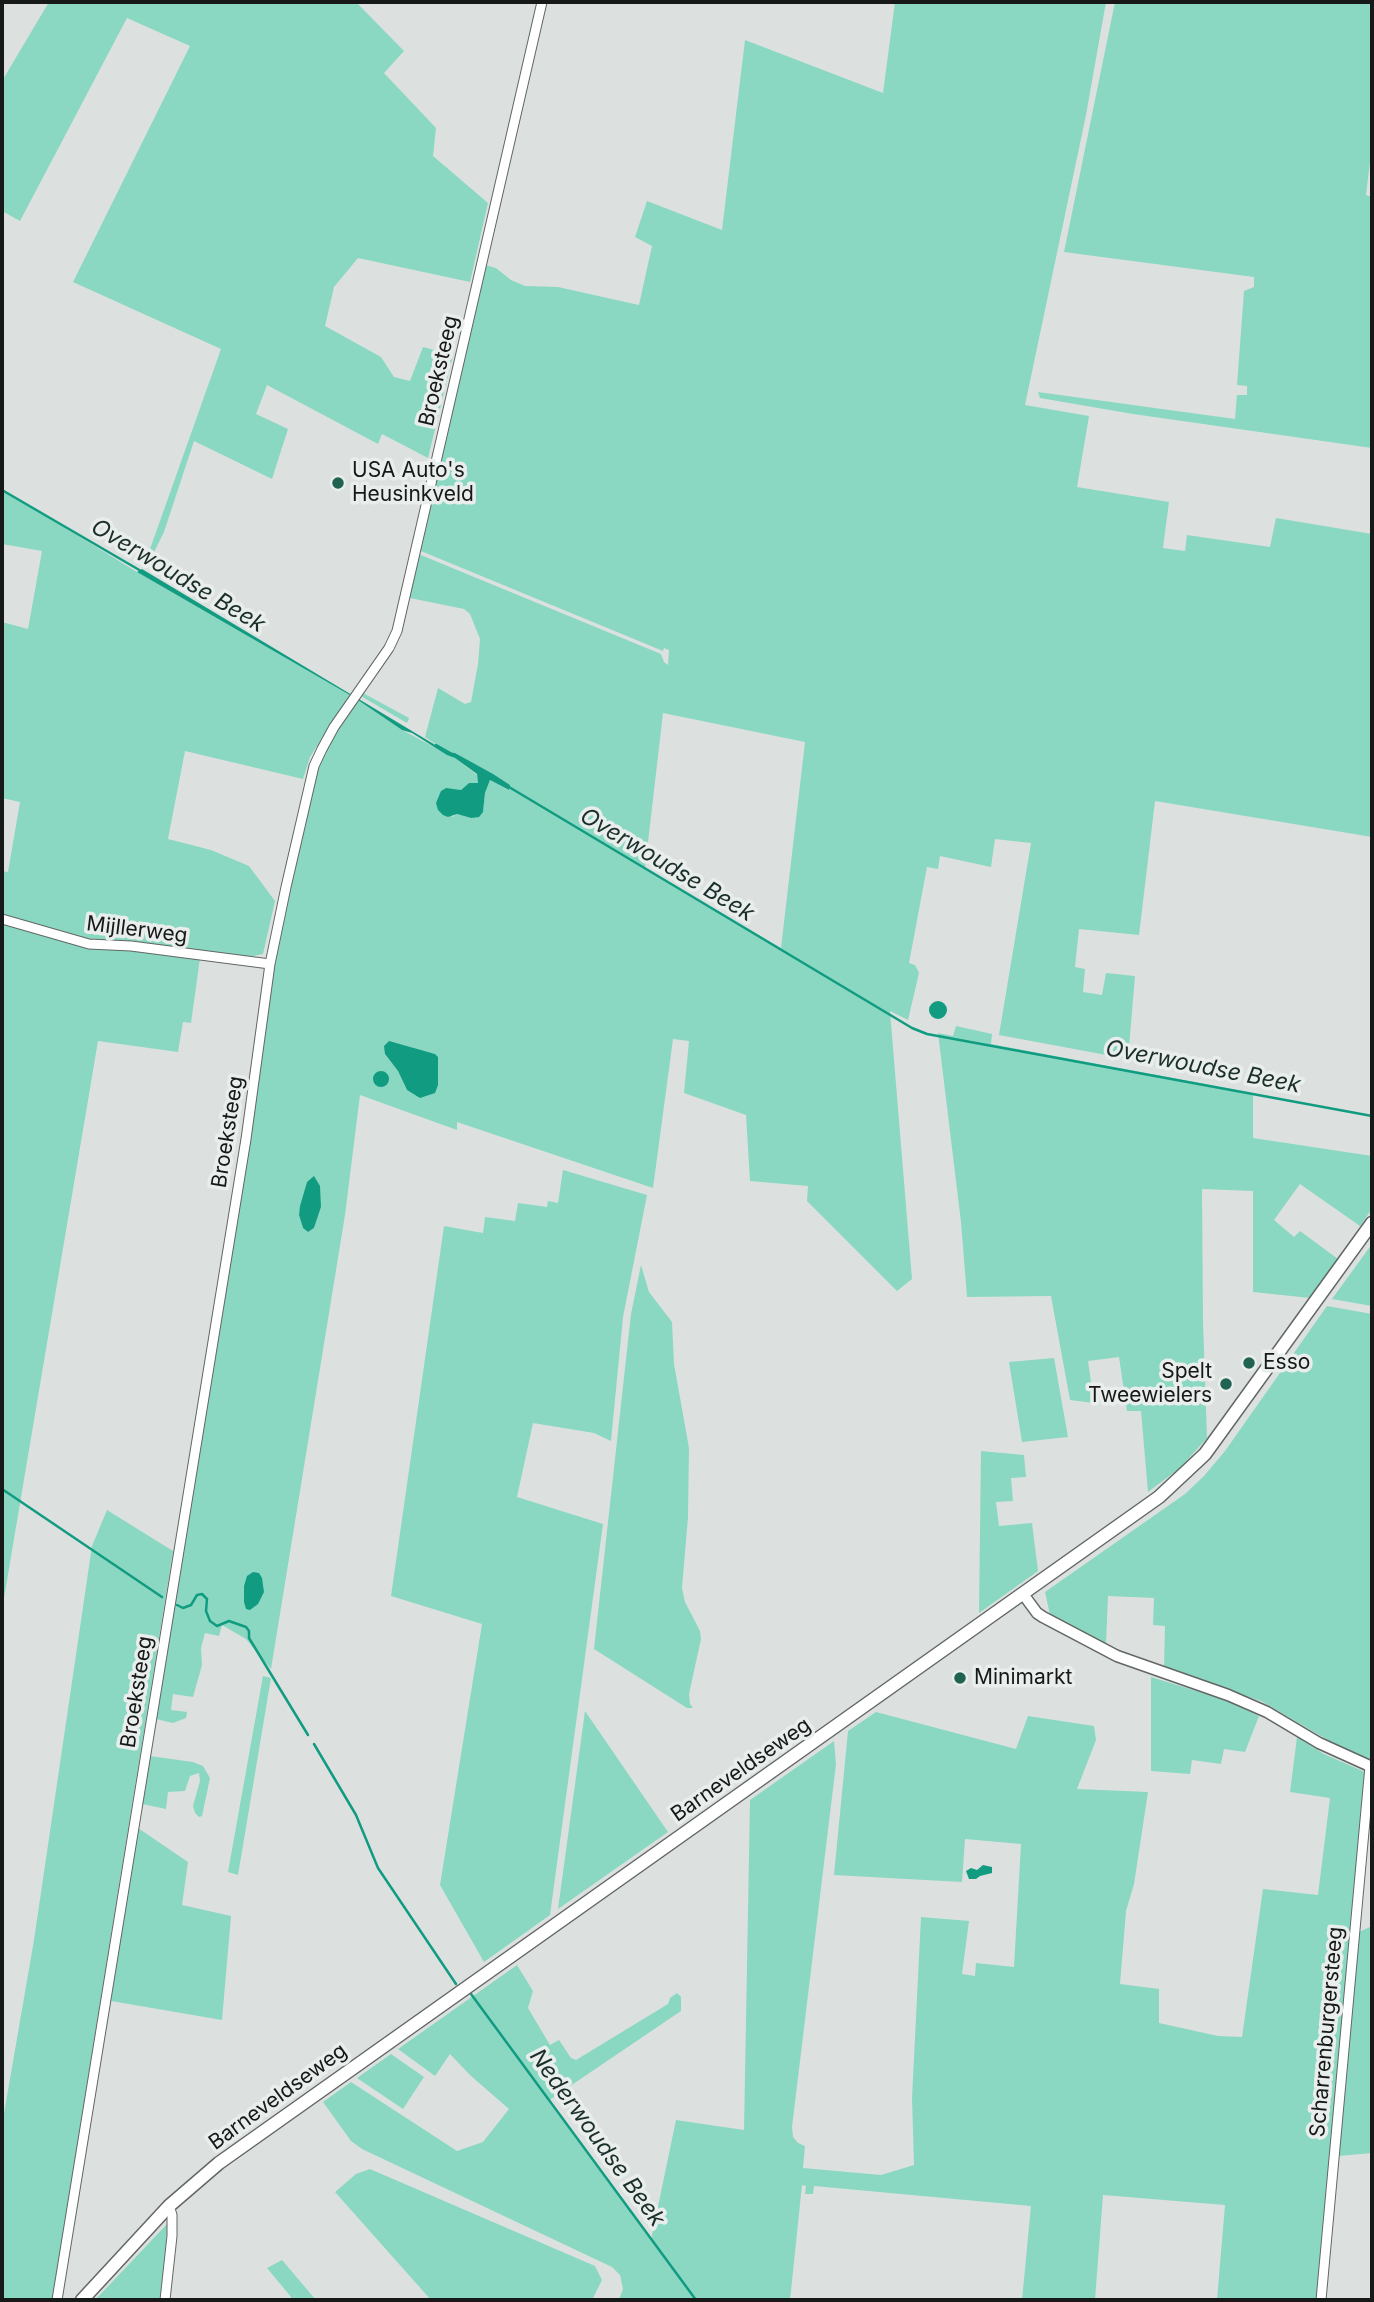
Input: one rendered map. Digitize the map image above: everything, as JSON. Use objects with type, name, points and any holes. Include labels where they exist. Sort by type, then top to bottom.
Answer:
[{"type":"main road","name":"Barneveldseweg","points":[[82,2300],[169,2206],[219,2163],[1159,1497],[1205,1454],[1372,1223]]},
{"type":"street","name":"Broeksteeg","points":[[57,2300],[243,1153],[270,964],[314,766],[334,727],[389,648],[397,631],[542,2]]},
{"type":"street","name":"Mijllerweg","points":[[2,919],[89,944],[131,946],[270,964]]},
{"type":"street","name":"Scharrenburgersteeg","points":[[1023,1594],[1042,1617],[1117,1656],[1228,1695],[1267,1712],[1319,1743],[1371,1767],[1321,2300]]},
{"type":"street","points":[[165,2300],[172,2236],[169,2206]]},
{"type":"shaded area","points":[[49,2],[356,2],[404,51],[384,73],[436,128],[433,156],[488,203],[470,282],[358,258],[334,287],[325,326],[381,357],[394,377],[410,381],[423,347],[453,355],[428,458],[382,434],[378,444],[267,385],[256,414],[288,429],[272,479],[194,441],[164,532],[149,562],[144,566],[221,349],[73,282],[190,46],[127,18],[20,221],[2,211],[2,81]]},
{"type":"shaded area","points":[[895,2],[1106,2],[1086,115],[1025,405],[1089,416],[1077,487],[1169,502],[1163,548],[1185,551],[1187,535],[1270,547],[1276,518],[1372,534],[1372,837],[1155,801],[1139,935],[1079,929],[1075,967],[1085,969],[1083,992],[1102,995],[1106,973],[1135,976],[1128,1059],[999,1035],[1031,843],[995,839],[991,867],[940,856],[938,869],[927,867],[909,963],[915,965],[919,973],[908,1020],[890,1011],[912,1279],[897,1291],[807,1201],[808,1186],[750,1181],[746,1115],[684,1093],[689,1041],[673,1039],[653,1188],[457,1122],[457,1130],[360,1095],[345,1215],[271,1669],[246,1639],[222,1625],[219,1636],[205,1633],[201,1648],[202,1665],[193,1697],[173,1694],[171,1710],[187,1712],[186,1718],[173,1723],[156,1719],[231,1252],[279,923],[318,762],[355,698],[402,730],[455,758],[477,775],[478,783],[469,783],[461,790],[446,789],[452,817],[457,814],[471,818],[483,812],[485,793],[490,780],[508,790],[510,785],[455,753],[447,752],[425,737],[438,688],[465,704],[471,702],[480,639],[470,614],[464,609],[405,597],[416,553],[661,654],[668,665],[669,650],[664,648],[663,651],[416,549],[485,265],[496,268],[511,280],[525,286],[558,287],[639,305],[652,246],[635,237],[647,201],[722,230],[745,40],[883,93]],"holes":[[[663,713],[805,742],[781,948],[645,868]],[[421,1051],[435,1054],[407,1090],[398,1071],[385,1054]],[[307,1182],[321,1207],[314,1228],[308,1232],[303,1228],[299,1215]]]},
{"type":"shaded area","points":[[1115,2],[1372,2],[1372,145],[1366,195],[1372,197],[1372,448],[1040,398],[1038,392],[1235,419],[1237,395],[1247,395],[1247,386],[1237,385],[1244,291],[1254,287],[1254,277],[1064,252]]},
{"type":"shaded area","points":[[2,489],[137,572],[350,695],[310,757],[303,779],[185,751],[168,839],[211,850],[249,866],[275,901],[263,954],[249,957],[145,943],[83,940],[2,916],[2,871],[8,872],[20,802],[2,798],[2,622],[28,629],[42,551],[2,544]]},
{"type":"shaded area","points":[[142,569],[447,752],[455,753],[493,774],[510,785],[509,790],[490,780],[485,793],[483,812],[479,817],[443,815],[436,803],[441,791],[446,788],[461,790],[469,783],[478,783],[477,774],[455,758],[402,730],[355,698],[137,572]]},
{"type":"shaded area","points":[[361,692],[409,718],[407,723],[359,695]]},
{"type":"shaded area","points":[[2,923],[91,949],[112,948],[200,958],[191,1023],[183,1022],[178,1052],[98,1041],[2,1610]]},
{"type":"shaded area","points":[[938,1001],[944,1004],[947,1010],[944,1016],[938,1019],[932,1016],[929,1010],[932,1004]]},
{"type":"shaded area","points":[[956,1026],[992,1034],[991,1044],[1253,1093],[1253,1138],[1372,1156],[1372,1209],[1360,1226],[1300,1184],[1274,1220],[1294,1237],[1300,1231],[1338,1259],[1310,1298],[1253,1292],[1253,1191],[1202,1189],[1207,1438],[1180,1468],[1148,1492],[1141,1411],[1127,1411],[1119,1357],[1088,1361],[1094,1403],[1070,1400],[1051,1296],[967,1297],[961,1222],[938,1033],[953,1036]]},
{"type":"shaded area","points":[[389,1041],[438,1057],[438,1085],[435,1093],[420,1098],[407,1090],[398,1071],[385,1054],[384,1046]]},
{"type":"shaded area","points":[[378,1071],[384,1071],[389,1079],[387,1085],[378,1087],[373,1082],[373,1076]]},
{"type":"shaded area","points":[[563,1170],[647,1195],[623,1317],[611,1441],[594,1433],[533,1423],[517,1497],[603,1524],[550,1915],[484,1962],[440,1885],[482,1624],[391,1596],[444,1226],[483,1233],[485,1217],[515,1221],[518,1203],[547,1207],[548,1201],[558,1203]]},
{"type":"shaded area","points":[[314,1176],[320,1186],[321,1207],[314,1228],[308,1232],[303,1228],[299,1215],[307,1182]]},
{"type":"shaded area","points":[[1372,1244],[1372,1306],[1332,1299]]},
{"type":"shaded area","points":[[641,1265],[649,1292],[672,1322],[674,1364],[689,1448],[688,1517],[682,1588],[701,1639],[689,1694],[693,1708],[687,1708],[594,1649],[631,1314]]},
{"type":"shaded area","points":[[1327,1306],[1372,1314],[1372,1762],[1345,1750],[1261,1701],[1164,1669],[1165,1626],[1153,1625],[1154,1598],[1108,1596],[1106,1644],[1050,1615],[1045,1592],[1185,1494],[1204,1476],[1225,1451]]},
{"type":"shaded area","points":[[1054,1358],[1068,1437],[1022,1442],[1009,1362]]},
{"type":"shaded area","points":[[981,1451],[1024,1455],[1026,1477],[1011,1478],[1013,1501],[996,1502],[999,1526],[1032,1523],[1038,1571],[979,1613]]},
{"type":"shaded area","points":[[107,1510],[173,1551],[52,2300],[2,2300],[2,2125],[34,1940],[92,1546]]},
{"type":"shaded area","points":[[253,1572],[259,1573],[262,1578],[264,1592],[258,1604],[250,1610],[246,1609],[244,1602],[244,1586],[247,1576]]},
{"type":"shaded area","points":[[263,1676],[271,1678],[238,1875],[228,1872]]},
{"type":"shaded area","points":[[1151,1677],[1226,1700],[1259,1716],[1245,1752],[1224,1749],[1221,1764],[1192,1760],[1190,1774],[1151,1771]]},
{"type":"shaded area","points":[[585,1711],[668,1832],[558,1909]]},
{"type":"shaded area","points":[[876,1712],[1016,1749],[1028,1716],[1094,1726],[1096,1740],[1077,1789],[1148,1792],[1134,1884],[1126,1911],[1120,1984],[1159,1989],[1159,2023],[1218,2036],[1242,2037],[1263,1889],[1318,1895],[1330,1798],[1290,1792],[1297,1737],[1324,1754],[1367,1773],[1318,2300],[1217,2300],[1225,2205],[1103,2195],[1095,2300],[1022,2300],[1031,2206],[814,2186],[813,2194],[805,2194],[806,2186],[802,2185],[790,2300],[619,2300],[623,2289],[620,2275],[612,2267],[362,2149],[351,2141],[323,2102],[351,2082],[457,2151],[483,2142],[509,2109],[450,2054],[435,2076],[398,2049],[517,1965],[533,1991],[528,2008],[550,2045],[559,2040],[571,2058],[576,2060],[668,2004],[670,1998],[677,1993],[681,1997],[681,2011],[548,2101],[651,2240],[676,2120],[744,2130],[750,1800],[834,1741],[836,1764],[792,2127],[793,2137],[805,2146],[803,2168],[881,2175],[914,2165],[912,2098],[921,1917],[969,1921],[962,1974],[975,1976],[976,1963],[1014,1967],[1021,1844],[965,1839],[962,1882],[834,1875],[848,1731]]},
{"type":"shaded area","points":[[150,1756],[203,1766],[210,1778],[202,1816],[199,1817],[195,1813],[193,1806],[200,1781],[199,1773],[190,1776],[185,1791],[168,1792],[166,1809],[142,1804]]},
{"type":"shaded area","points":[[138,1828],[188,1862],[182,1905],[231,1916],[222,2020],[111,2001]]},
{"type":"shaded area","points":[[983,1865],[992,1867],[992,1873],[969,1879],[966,1871],[971,1868],[977,1870]]},
{"type":"shaded area","points":[[1372,1926],[1372,2153],[1339,2156],[1359,1932]]},
{"type":"shaded area","points":[[391,2054],[424,2077],[403,2109],[357,2078]]},
{"type":"shaded area","points":[[370,2169],[595,2266],[602,2280],[592,2300],[431,2300],[335,2192],[356,2174]]},
{"type":"shaded area","points":[[168,2223],[160,2300],[95,2300]]},
{"type":"shaded area","points":[[282,2260],[316,2300],[290,2300],[291,2297],[267,2268]]},
{"type":"waterway","name":"Overwoudse Beek","points":[[2,490],[141,571]]},
{"type":"waterway","name":"Overwoudse Beek","points":[[436,745],[452,754]]},
{"type":"waterway","name":"Overwoudse Beek","points":[[509,787],[912,1028],[927,1034],[1372,1116]]},
{"type":"waterway","name":"Nederwoudse Beek","points":[[2,1489],[162,1597]]},
{"type":"waterway","name":"Nederwoudse Beek","points":[[177,1605],[183,1608],[191,1605],[197,1595],[202,1594],[207,1599],[206,1611],[210,1621],[217,1626],[229,1621],[246,1627],[249,1638],[308,1735]]},
{"type":"waterway","name":"Nederwoudse Beek","points":[[314,1744],[356,1815],[378,1868],[456,1984]]},
{"type":"waterway","name":"Nederwoudse Beek","points":[[471,1994],[696,2300]]},
{"type":"place","name":"USA Auto's Heusinkveld","points":[[338,483]]},
{"type":"place","name":"Esso","points":[[1249,1363]]},
{"type":"place","name":"Spelt Tweewielers","points":[[1226,1384]]},
{"type":"place","name":"Minimarkt","points":[[960,1678]]}]
